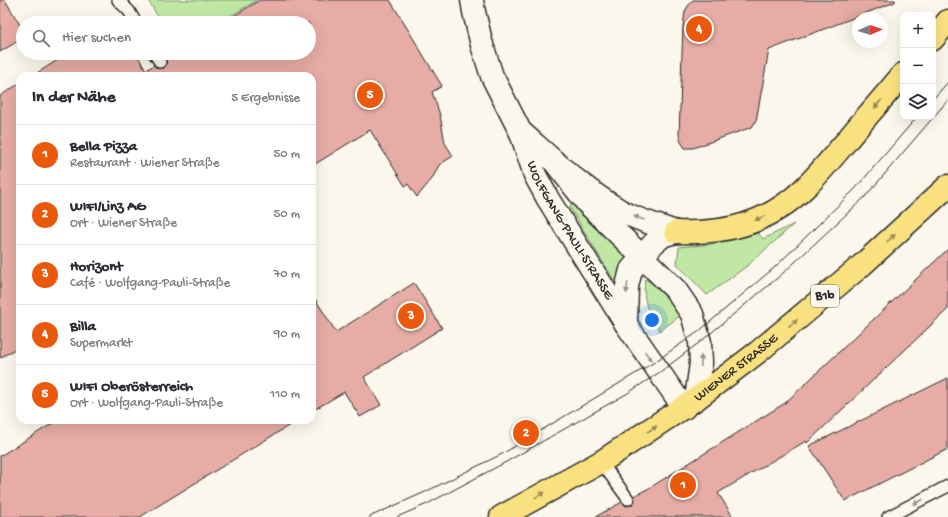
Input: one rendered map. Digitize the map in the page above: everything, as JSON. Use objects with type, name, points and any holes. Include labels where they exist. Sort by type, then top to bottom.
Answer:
[{"type":"main road","name":"WOLFGANG-PAULI-STRASSE","points":[[472,0],[475,19],[492,76],[521,133],[535,174],[548,199],[626,324],[690,403]]},
{"type":"main road","points":[[936,35],[948,21]]},
{"type":"main road","points":[[676,232],[702,232],[730,229],[759,219],[785,205],[814,179],[900,78]]},
{"type":"main road","name":"WOLFGANG-PAULI-STRASSE","points":[[521,133],[593,193],[622,212],[676,232]]},
{"type":"main road","name":"WOLFGANG-PAULI-STRASSE","points":[[557,164],[587,203],[675,289],[692,314],[700,342],[702,363],[690,403]]},
{"type":"main road","name":"WIENER STRASSE","points":[[501,517],[601,462],[690,403],[758,352],[862,265],[948,186]]},
{"type":"main road","name":"WOLFGANG-PAULI-STRASSE","points":[[626,324],[626,286],[631,270],[641,256],[654,243],[664,235],[676,232]]},
{"type":"lane","points":[[118,0],[132,16]]},
{"type":"lane","points":[[601,462],[628,499]]},
{"type":"lane","points":[[888,517],[948,486]]},
{"type":"green space","points":[[148,0],[257,0],[231,16],[158,16]]},
{"type":"green space","points":[[571,201],[626,256],[619,280],[614,280],[570,208]]},
{"type":"green space","points":[[794,224],[747,266],[707,295],[677,264],[679,247],[714,244],[758,233],[763,239]]},
{"type":"green space","points":[[645,279],[666,294],[681,315],[660,331],[645,300]]},
{"type":"building","points":[[0,0],[5,0],[16,18],[16,42],[0,52]]},
{"type":"building","points":[[260,0],[390,0],[442,86],[432,92],[440,115],[445,143],[453,156],[439,165],[432,179],[417,197],[408,184],[405,186],[370,130],[316,164],[316,72],[38,72],[58,60],[140,60],[146,70],[154,65],[157,68],[164,68],[166,65],[166,60],[316,60],[316,16],[234,16]]},
{"type":"building","points":[[693,0],[895,0],[895,2],[869,12],[852,12],[852,18],[769,50],[756,121],[752,127],[693,148],[685,148],[679,135],[683,26],[685,12]]},
{"type":"building","points":[[16,86],[16,348],[0,358],[0,96]]},
{"type":"building","points":[[948,249],[948,309],[807,443],[806,441],[718,493],[733,517],[595,517],[622,502],[626,506],[632,505],[635,501],[634,496],[651,487],[785,403]]},
{"type":"building","points":[[414,283],[442,328],[364,377],[381,405],[360,417],[344,392],[316,409],[316,300],[336,332]]},
{"type":"building","points":[[948,378],[948,449],[845,501],[809,446]]},
{"type":"building","points":[[52,424],[291,424],[140,517],[0,517],[0,456]]},
{"type":"tram line","points":[[936,96],[948,82]]},
{"type":"tram line","points":[[397,517],[427,504],[506,462],[628,393],[660,372],[700,342],[781,275],[865,197],[948,100]]},
{"type":"tram line","points":[[369,517],[423,493],[502,454],[653,363],[698,332],[775,267],[855,189],[914,120]]},
{"type":"place","name":"Billa","points":[[699,29]]},
{"type":"place","name":"WIFI Oberösterreich","points":[[370,95]]},
{"type":"place","name":"Horizont","points":[[411,316]]},
{"type":"place","name":"WIFI/Linz AG","points":[[526,433]]},
{"type":"place","name":"Bella Pizza","points":[[683,485]]}]
